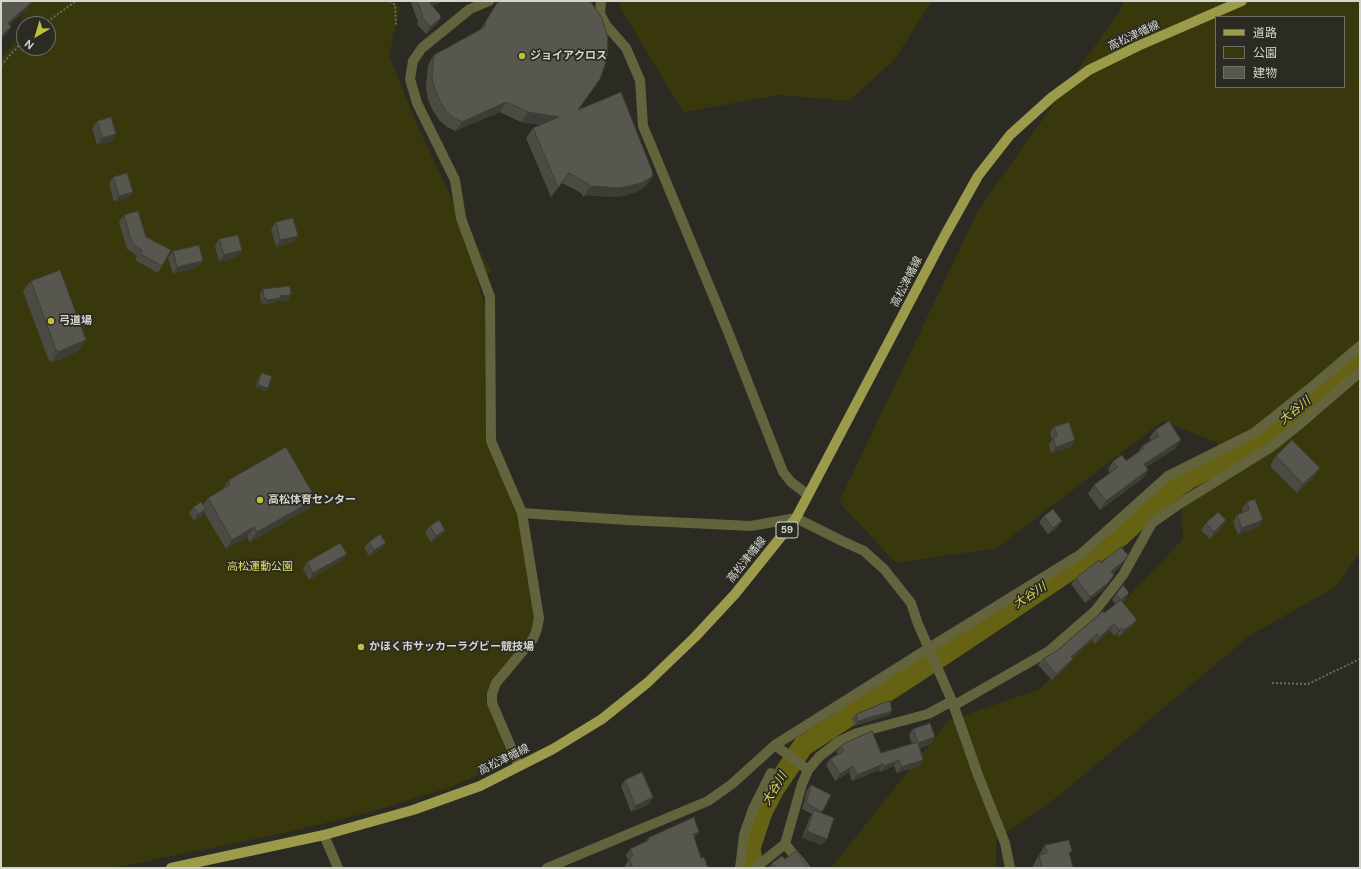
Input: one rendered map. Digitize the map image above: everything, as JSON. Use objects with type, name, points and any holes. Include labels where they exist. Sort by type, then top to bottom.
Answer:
[{"type":"main road","name":"高松津幡線","points":[[171,868],[324,834],[413,810],[480,786],[553,749],[602,719],[647,683],[695,638],[735,594],[796,518],[945,235],[978,176],[1010,135],[1052,97],[1089,70],[1138,46],[1242,1]]},
{"type":"street","points":[[489,1],[470,9],[422,48],[413,61],[410,78],[417,103],[455,180],[461,218],[490,298],[491,441],[522,513],[539,618],[533,640],[496,683],[492,694],[492,702],[519,766]]},
{"type":"street","points":[[601,1],[600,14],[606,25],[626,48],[640,80],[643,126],[727,329],[782,472],[791,482],[808,496]]},
{"type":"street","points":[[547,868],[708,801],[778,747],[929,648],[1081,554],[1168,476],[1254,432],[1308,390],[1360,346]]},
{"type":"street","points":[[757,866],[785,844],[802,784],[804,767],[838,742],[857,733],[928,714],[952,703],[1049,651],[1095,611],[1123,575],[1152,523],[1181,503],[1271,447],[1360,372]]},
{"type":"street","points":[[522,513],[619,520],[751,526],[796,518],[864,551],[884,569],[911,603],[952,703],[1005,843],[1010,868]]},
{"type":"street","points":[[778,747],[804,767]]},
{"type":"street","points":[[740,868],[744,835],[753,809],[770,773]]},
{"type":"street","points":[[324,834],[338,868]]},
{"type":"street","points":[[785,844],[805,868]]},
{"type":"path","points":[[55,16],[76,1]]},
{"type":"path","points":[[390,1],[394,5],[396,25]]},
{"type":"path","points":[[1,64],[16,48]]},
{"type":"path","points":[[1272,683],[1308,684],[1360,659]]},
{"type":"green space","name":"高松運動公園","points":[[27,1],[394,1],[400,7],[389,56],[417,125],[461,218],[492,272],[476,278],[485,305],[486,440],[515,504],[526,551],[536,619],[531,638],[495,676],[490,685],[486,700],[513,760],[451,787],[374,811],[289,832],[113,868],[1,868],[1,58],[16,40],[16,56],[56,56],[56,16],[22,16],[25,11]]},
{"type":"green space","points":[[620,1],[932,1],[894,60],[849,101],[780,95],[683,112],[619,6]]},
{"type":"green space","points":[[1124,1],[1360,1],[1360,552],[1336,587],[1252,634],[1057,797],[996,840],[996,868],[831,868],[948,721],[1040,689],[1183,539],[1181,512],[1218,443],[1163,421],[997,548],[896,563],[839,502],[979,209],[1121,9]]},
{"type":"building","points":[[1,1],[31,1],[32,2],[8,23],[11,27],[1,36]]},
{"type":"building","points":[[417,1],[433,1],[430,3],[441,18],[430,27],[422,17],[423,16]]},
{"type":"building","name":"ジョイアクロス","points":[[500,1],[590,1],[602,18],[608,38],[607,59],[600,79],[578,110],[621,92],[653,176],[643,182],[617,188],[590,187],[588,184],[569,173],[558,188],[533,128],[559,117],[528,112],[506,102],[462,122],[454,118],[446,111],[435,90],[432,78],[434,55],[485,27],[486,21],[497,3]]},
{"type":"building","points":[[111,117],[116,134],[102,138],[97,121]]},
{"type":"building","points":[[127,173],[133,192],[119,196],[113,177]]},
{"type":"building","points":[[138,211],[146,237],[171,250],[162,266],[140,254],[142,250],[132,243],[124,215]]},
{"type":"building","points":[[293,218],[298,236],[280,240],[276,222]]},
{"type":"building","points":[[238,235],[242,250],[224,255],[219,239]]},
{"type":"building","points":[[199,245],[203,261],[177,267],[173,251]]},
{"type":"building","points":[[60,270],[86,340],[58,352],[31,281]]},
{"type":"building","points":[[290,286],[291,295],[280,296],[280,298],[267,300],[264,298],[263,289]]},
{"type":"building","points":[[261,373],[272,376],[268,388],[258,385]]},
{"type":"building","points":[[1169,421],[1181,440],[1144,464],[1148,470],[1106,501],[1094,485],[1118,467],[1113,461],[1122,455],[1126,461],[1144,448],[1142,446],[1159,436],[1155,430]]},
{"type":"building","points":[[1069,422],[1075,440],[1056,447],[1053,438],[1057,436],[1054,427]]},
{"type":"building","points":[[1292,440],[1320,468],[1303,484],[1276,456]]},
{"type":"building","name":"高松体育センター","points":[[286,447],[316,499],[257,532],[254,527],[232,540],[208,498],[230,485],[229,480]]},
{"type":"building","points":[[1255,499],[1263,520],[1242,528],[1237,515],[1249,510],[1247,502]]},
{"type":"building","points":[[201,502],[206,509],[198,514],[193,507]]},
{"type":"building","points":[[1053,509],[1062,521],[1053,528],[1044,516]]},
{"type":"building","points":[[1218,512],[1226,520],[1214,532],[1206,523]]},
{"type":"building","points":[[439,520],[445,530],[436,536],[430,526]]},
{"type":"building","points":[[380,534],[386,543],[374,550],[369,542]]},
{"type":"building","points":[[340,543],[347,554],[313,573],[307,562]]},
{"type":"building","points":[[1121,547],[1128,555],[1124,561],[1111,571],[1114,575],[1108,583],[1090,597],[1076,578],[1099,560],[1101,563]]},
{"type":"building","points":[[1123,585],[1129,593],[1121,600],[1116,594]]},
{"type":"building","points":[[1121,600],[1137,620],[1124,630],[1122,628],[1119,630],[1114,624],[1100,637],[1097,634],[1071,657],[1073,659],[1056,674],[1043,659],[1058,650],[1103,611],[1104,613]]},
{"type":"building","points":[[890,701],[892,711],[858,721],[856,714]]},
{"type":"building","points":[[930,723],[935,737],[918,743],[923,760],[901,767],[899,760],[884,766],[883,764],[857,775],[853,766],[840,774],[830,759],[844,751],[841,746],[843,744],[872,731],[881,753],[918,742],[913,729]]},
{"type":"building","points":[[642,772],[653,797],[635,806],[625,780]]},
{"type":"building","points":[[811,785],[831,795],[822,812],[806,803]]},
{"type":"building","points":[[814,810],[834,818],[827,839],[807,831]]},
{"type":"building","points":[[694,817],[699,832],[693,834],[701,858],[704,857],[708,868],[633,868],[629,859],[633,856],[630,849],[649,840],[648,838]]},
{"type":"building","points":[[1069,840],[1072,851],[1069,852],[1073,868],[1042,868],[1039,855],[1047,853],[1045,845]]},
{"type":"building","points":[[796,851],[809,868],[776,868],[772,863],[782,856],[785,859]]},
{"type":"waterway","name":"大谷川","points":[[753,868],[750,848],[762,812],[774,789],[803,746],[946,653],[1119,537],[1160,499],[1191,477],[1246,450],[1320,392],[1360,358]]},
{"type":"place","name":"ジョイアクロス","points":[[522,56]]},
{"type":"place","name":"弓道場","points":[[51,321]]},
{"type":"place","name":"高松体育センター","points":[[260,500]]},
{"type":"place","name":"かほく市サッカーラグビー競技場","points":[[361,647]]}]
